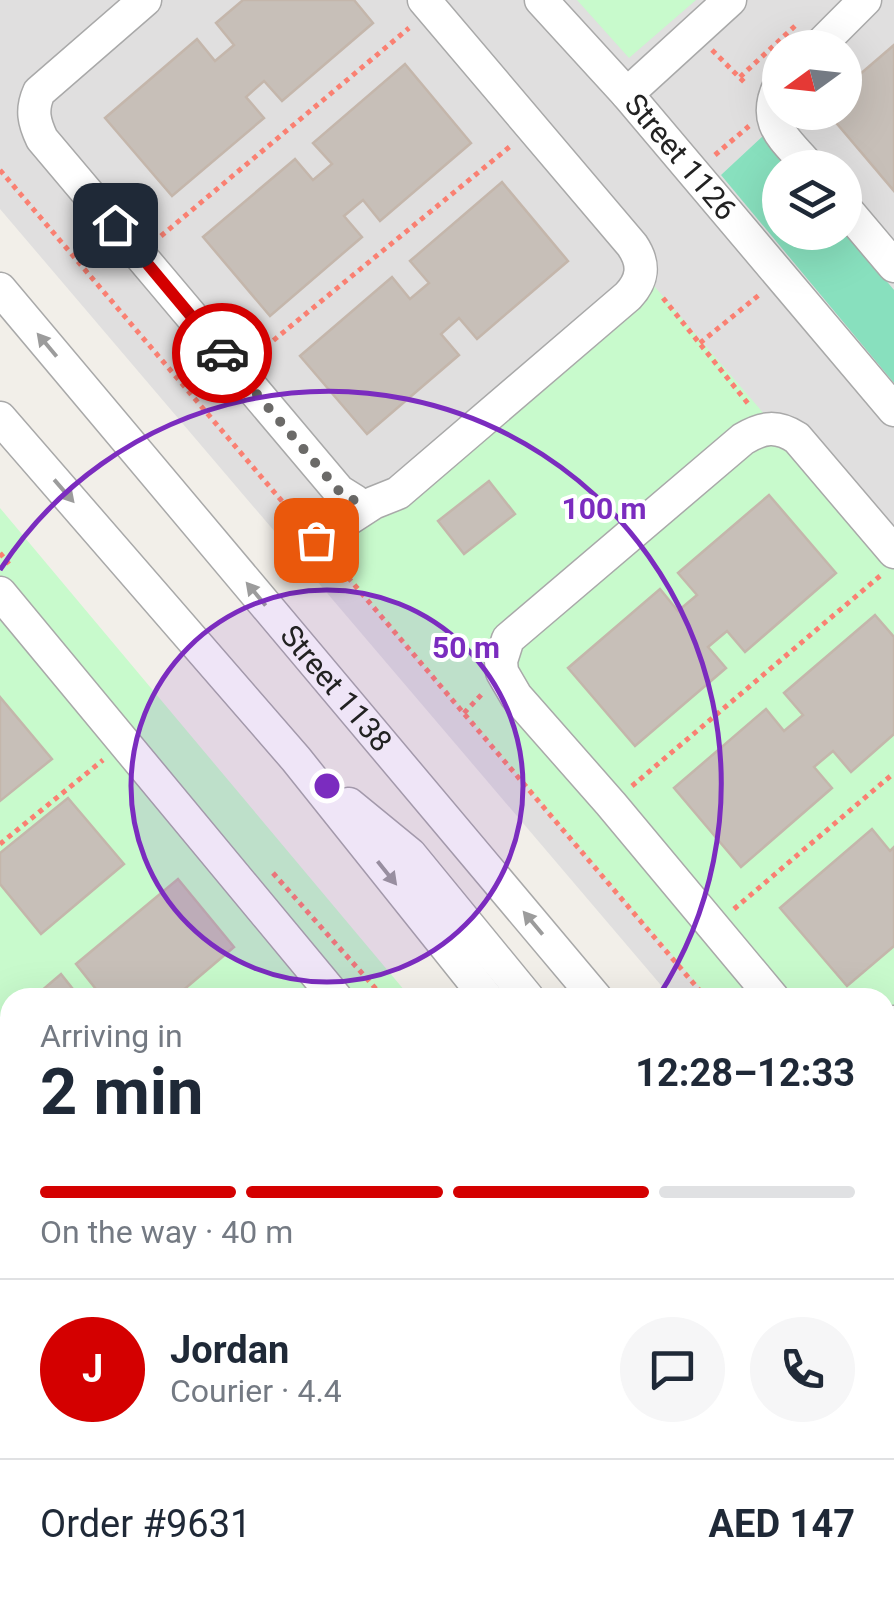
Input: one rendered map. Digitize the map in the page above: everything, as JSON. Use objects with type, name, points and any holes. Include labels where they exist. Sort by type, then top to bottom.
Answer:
[{"type":"street","points":[[146,0],[38,92],[32,112],[42,138],[339,491],[355,501],[316,540]]},
{"type":"street","name":"Street 1126","points":[[541,0],[626,94],[894,410]]},
{"type":"street","points":[[626,94],[730,0]]},
{"type":"street","points":[[835,30],[865,0]]},
{"type":"street","points":[[316,540],[398,493],[628,296],[642,272],[632,244],[433,3]]},
{"type":"street","points":[[779,130],[795,150]]},
{"type":"street","points":[[862,228],[894,266]]},
{"type":"street","name":"Street 1138","points":[[0,289],[588,988]]},
{"type":"street","points":[[0,418],[296,760],[479,988]]},
{"type":"street","points":[[765,988],[516,696],[502,672],[502,650],[508,639],[743,440],[768,428],[786,430],[797,438],[894,552]]},
{"type":"street","points":[[0,594],[329,988]]},
{"type":"street","points":[[296,760],[410,854],[520,988]]},
{"type":"street","points":[[307,959],[340,988]]},
{"type":"path","points":[[139,254],[433,3]]},
{"type":"path","points":[[740,77],[809,13]]},
{"type":"path","points":[[694,33],[740,77],[762,89]]},
{"type":"path","points":[[694,173],[762,108]]},
{"type":"path","points":[[236,370],[533,128]]},
{"type":"path","points":[[0,170],[697,988]]},
{"type":"path","points":[[642,272],[768,428]]},
{"type":"path","points":[[700,344],[782,276]]},
{"type":"path","points":[[611,804],[894,564]]},
{"type":"path","points":[[0,844],[124,743]]},
{"type":"path","points":[[713,927],[894,773]]},
{"type":"shaded area","points":[[0,0],[894,0],[894,988],[663,988],[0,209]]},
{"type":"green space","points":[[577,0],[696,0],[629,58]]},
{"type":"green space","points":[[764,135],[777,150],[762,150],[762,224],[721,175]]},
{"type":"green space","points":[[783,250],[861,250],[894,290],[894,383]]},
{"type":"green space","points":[[642,272],[894,565],[894,988],[700,988],[316,540]]},
{"type":"green space","points":[[0,508],[402,988],[0,988]]},
{"type":"building","points":[[243,0],[354,0],[373,23],[282,101],[264,81],[246,97],[264,118],[172,196],[105,118],[197,39],[215,61],[234,45],[216,23]]},
{"type":"building","points":[[894,45],[894,191],[842,130],[862,130],[862,72]]},
{"type":"building","points":[[405,64],[471,143],[380,221],[363,200],[344,216],[362,237],[270,316],[203,237],[295,159],[313,180],[332,164],[313,143]]},
{"type":"building","points":[[502,182],[568,261],[477,339],[459,318],[441,334],[459,355],[367,434],[300,356],[392,277],[410,299],[429,283],[410,261]]},
{"type":"building","points":[[489,481],[515,514],[464,554],[438,521]]},
{"type":"building","points":[[769,495],[836,573],[745,652],[727,631],[708,647],[726,668],[635,746],[568,668],[660,589],[678,611],[697,595],[678,573]]},
{"type":"building","points":[[875,615],[894,637],[894,734],[851,772],[833,751],[814,767],[832,788],[741,867],[674,788],[766,709],[784,731],[803,715],[784,693]]},
{"type":"building","points":[[0,697],[52,759],[0,801]]},
{"type":"building","points":[[68,798],[124,864],[41,934],[0,884],[0,853]]},
{"type":"building","points":[[872,829],[890,851],[894,847],[894,946],[847,986],[780,908]]},
{"type":"building","points":[[178,879],[234,947],[186,988],[95,988],[76,964]]},
{"type":"building","points":[[61,974],[72,988],[45,988]]},
{"type":"way so far","points":[[222,353],[339,491],[355,501],[316,540]]},
{"type":"route","points":[[115,225],[222,353]]}]
